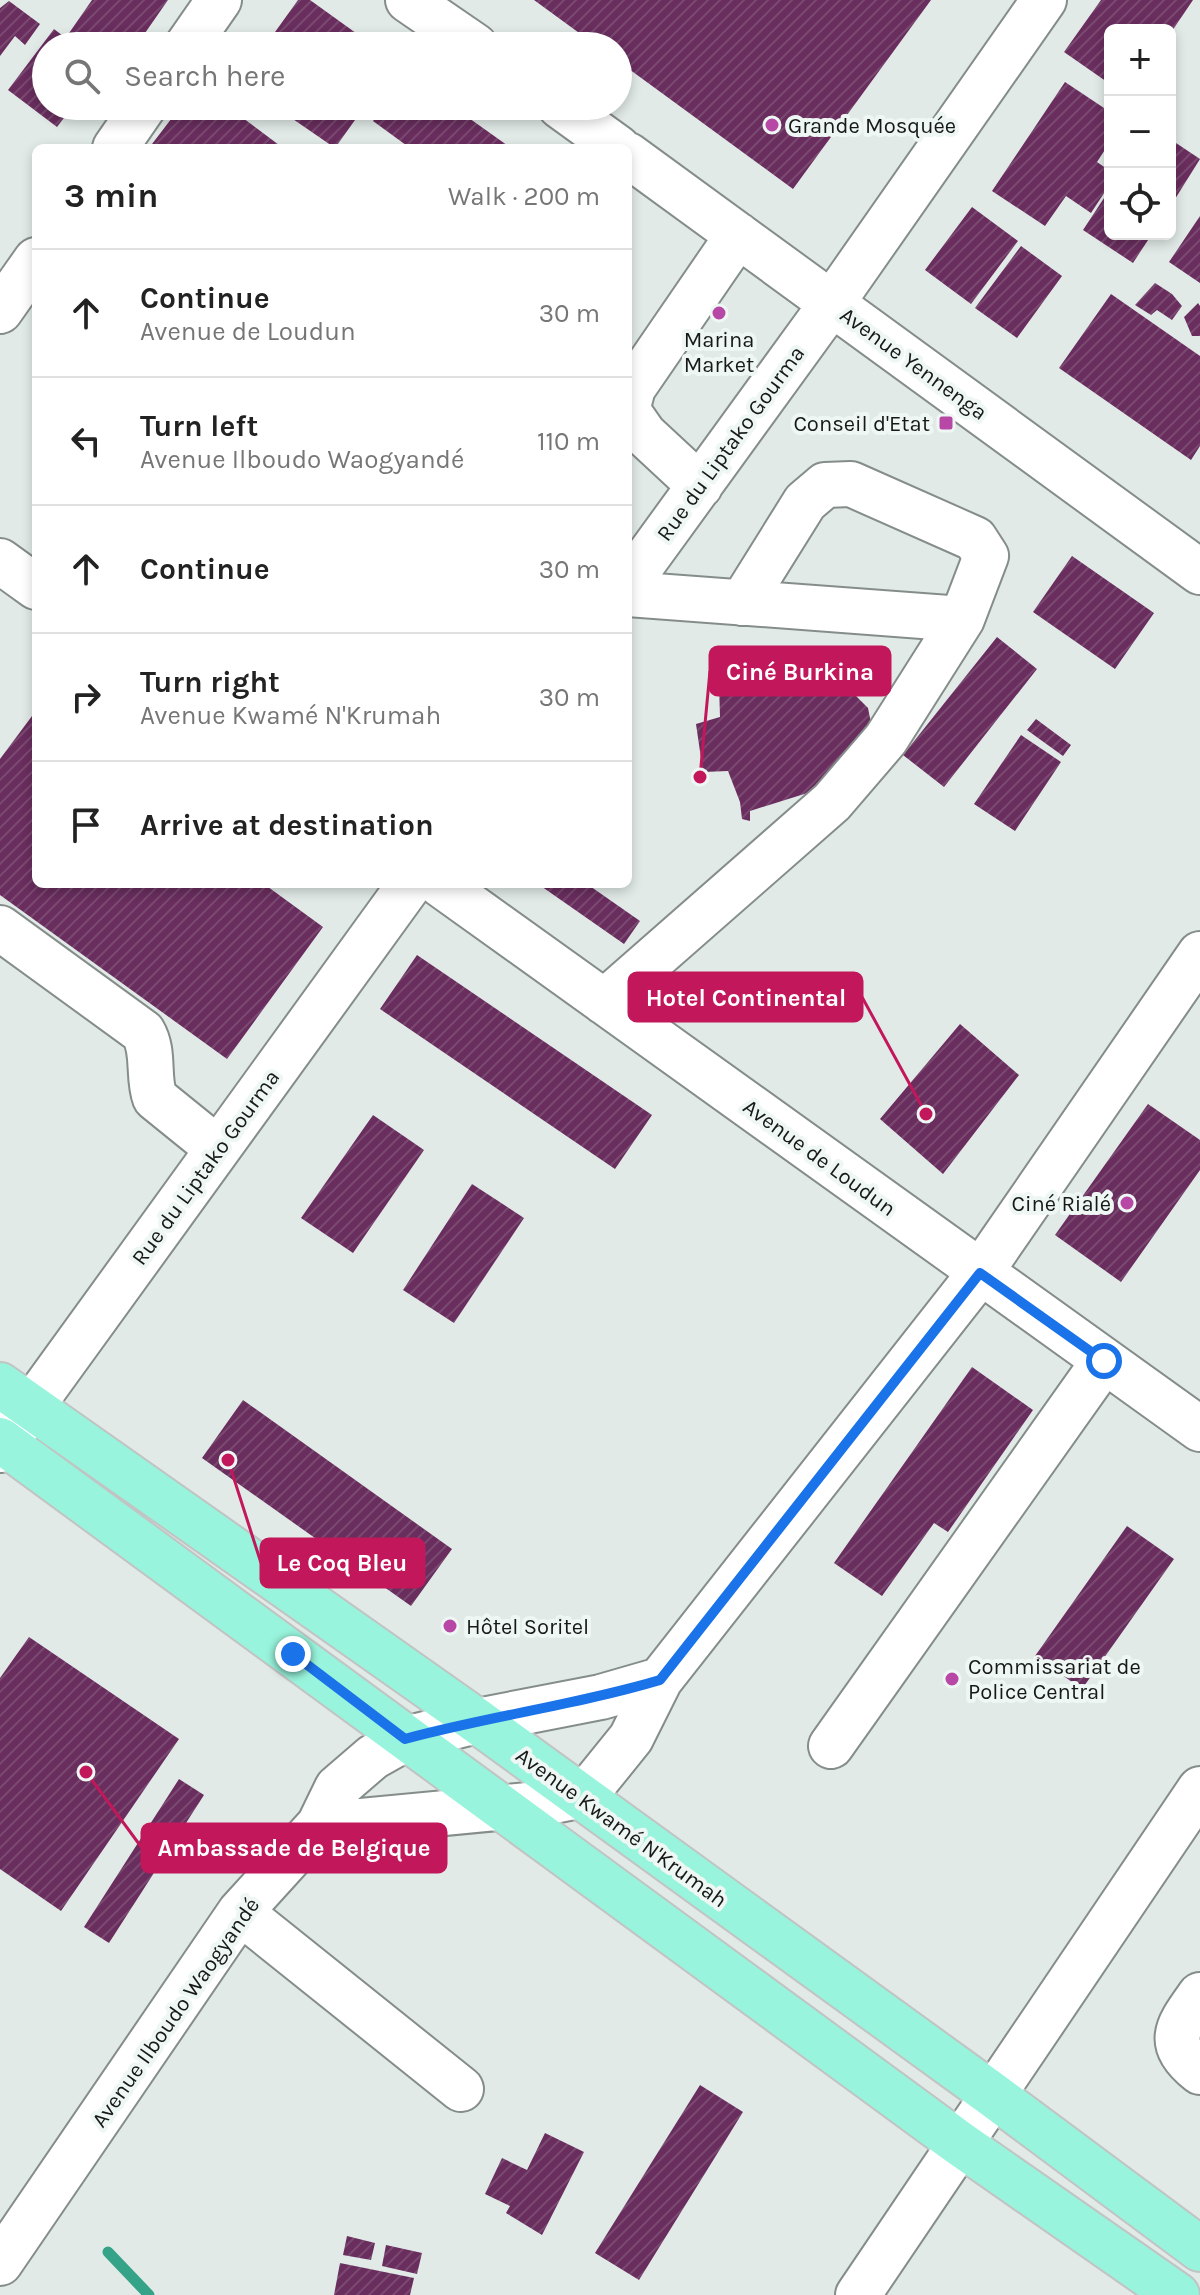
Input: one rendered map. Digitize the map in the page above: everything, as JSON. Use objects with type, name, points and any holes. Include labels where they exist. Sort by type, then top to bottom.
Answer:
[{"type":"main road","name":"Avenue Kwamé N'Krumah","points":[[16,1396],[477,1721],[1200,2249]]},
{"type":"main road","points":[[2,1444],[405,1739],[504,1807],[959,2143],[1177,2295]]},
{"type":"street","points":[[197,32],[219,0]]},
{"type":"street","points":[[408,0],[467,26]]},
{"type":"street","name":"Rue du Liptako Gourma","points":[[632,579],[832,303],[1044,0]]},
{"type":"street","points":[[118,144],[134,120]]},
{"type":"street","points":[[579,120],[612,144]]},
{"type":"street","name":"Avenue Yennenga","points":[[632,158],[1200,572]]},
{"type":"street","points":[[632,392],[738,235]]},
{"type":"street","points":[[0,311],[32,266]]},
{"type":"street","points":[[632,415],[644,434],[700,486]]},
{"type":"street","points":[[604,1002],[832,802],[886,739],[962,619],[986,556],[975,539],[851,484],[825,485],[805,502],[742,603]]},
{"type":"street","points":[[0,561],[32,584]]},
{"type":"street","points":[[632,594],[962,619]]},
{"type":"street","name":"Rue du Liptako Gourma","points":[[2,1444],[16,1396],[218,1149],[407,888]]},
{"type":"street","name":"Avenue de Loudun","points":[[446,888],[1200,1429]]},
{"type":"street","points":[[0,928],[143,1032],[149,1041],[150,1086],[155,1098],[218,1149]]},
{"type":"street","points":[[319,1825],[504,1807],[579,1796],[601,1776],[631,1738],[660,1680],[980,1273],[1200,954]]},
{"type":"street","points":[[831,1746],[1104,1361]]},
{"type":"street","name":"Avenue Ilboudo Waogyandé","points":[[0,2263],[240,1912],[319,1825],[337,1788],[373,1757],[405,1739],[477,1721],[556,1707],[660,1680]]},
{"type":"street","points":[[858,2295],[1200,1789]]},
{"type":"street","points":[[240,1912],[461,2089]]},
{"type":"street","points":[[1200,1995],[1178,2026],[1178,2046],[1200,2072]]},
{"type":"building","points":[[92,0],[168,0],[146,32],[70,32]]},
{"type":"building","points":[[298,0],[310,0],[355,32],[275,32]]},
{"type":"building","name":"Grande Mosquée","points":[[534,0],[931,0],[793,189],[632,71],[632,32],[578,32]]},
{"type":"building","points":[[1101,0],[1193,0],[1176,25],[1104,24],[1104,80],[1064,52]]},
{"type":"building","points":[[9,1],[40,24],[25,45],[15,36],[0,56],[0,8]]},
{"type":"building","points":[[32,58],[32,108],[8,90]]},
{"type":"building","points":[[1065,82],[1104,108],[1104,151],[1097,162],[1104,167],[1104,193],[1091,213],[1066,196],[1045,226],[992,191]]},
{"type":"building","points":[[48,120],[62,120],[57,127]]},
{"type":"building","points":[[170,120],[246,120],[278,144],[152,144]]},
{"type":"building","points":[[294,120],[355,120],[338,144],[329,144]]},
{"type":"building","points":[[472,120],[505,144],[405,144],[373,121]]},
{"type":"building","points":[[1176,143],[1200,159],[1176,197]]},
{"type":"building","points":[[1104,198],[1104,240],[1148,240],[1133,263],[1083,230]]},
{"type":"building","points":[[972,207],[1018,241],[971,304],[925,270]]},
{"type":"building","points":[[1200,216],[1200,283],[1169,262]]},
{"type":"building","points":[[1021,246],[1062,276],[1017,338],[975,308]]},
{"type":"building","points":[[1155,283],[1172,294],[1182,306],[1172,320],[1157,310],[1151,315],[1135,305]]},
{"type":"building","points":[[1111,294],[1200,356],[1200,446],[1191,460],[1059,368]]},
{"type":"building","points":[[1198,303],[1200,336],[1192,336],[1184,317]]},
{"type":"building","points":[[1072,556],[1154,613],[1115,669],[1033,612]]},
{"type":"building","points":[[997,637],[1037,669],[944,787],[903,755]]},
{"type":"building","points":[[806,666],[849,689],[868,708],[873,733],[817,790],[750,811],[750,821],[742,819],[740,802],[728,771],[703,772],[696,724],[720,717],[719,684],[730,672],[748,669],[808,682]]},
{"type":"building","points":[[32,716],[32,888],[269,888],[323,927],[227,1059],[0,895],[0,759]]},
{"type":"building","points":[[1036,719],[1071,745],[1063,756],[1027,730]]},
{"type":"building","points":[[1021,735],[1061,762],[1015,831],[974,804]]},
{"type":"building","points":[[544,888],[593,888],[640,921],[624,944]]},
{"type":"building","points":[[417,955],[652,1115],[615,1169],[380,1009]]},
{"type":"building","points":[[960,1024],[1019,1075],[943,1174],[880,1119]]},
{"type":"building","name":"Ciné Rialé","points":[[1148,1104],[1200,1140],[1200,1170],[1121,1282],[1055,1235]]},
{"type":"building","points":[[373,1115],[424,1150],[353,1253],[301,1218]]},
{"type":"building","points":[[472,1184],[524,1218],[454,1323],[403,1290]]},
{"type":"building","points":[[972,1367],[1033,1410],[948,1532],[934,1523],[882,1596],[834,1563]]},
{"type":"building","points":[[243,1400],[452,1549],[411,1606],[202,1458]]},
{"type":"building","points":[[1127,1526],[1174,1559],[1082,1689],[1035,1656]]},
{"type":"building","points":[[29,1637],[179,1739],[61,1911],[0,1869],[0,1678]]},
{"type":"building","points":[[179,1779],[204,1795],[109,1943],[84,1927]]},
{"type":"building","points":[[700,2085],[743,2112],[639,2280],[595,2253]]},
{"type":"building","points":[[545,2133],[584,2152],[542,2235],[506,2213],[510,2206],[485,2194],[502,2158],[527,2170]]},
{"type":"building","points":[[347,2236],[375,2243],[371,2260],[343,2255]]},
{"type":"building","points":[[386,2245],[422,2253],[417,2274],[382,2266]]},
{"type":"building","points":[[340,2263],[414,2278],[410,2295],[334,2295]]},
{"type":"waterway","points":[[108,2252],[149,2295]]},
{"type":"place","name":"Grande Mosquée","points":[[772,125]]},
{"type":"place","name":"Marina Market","points":[[719,313]]},
{"type":"place","name":"Conseil d'Etat","points":[[946,423]]},
{"type":"place","name":"Ciné Burkina","points":[[700,777]]},
{"type":"place","name":"Hotel Continental","points":[[926,1114]]},
{"type":"place","name":"Ciné Rialé","points":[[1127,1203]]},
{"type":"place","name":"Le Coq Bleu","points":[[228,1460]]},
{"type":"place","name":"Hôtel Soritel","points":[[450,1626]]},
{"type":"place","name":"Commissariat de Police Central","points":[[952,1679]]},
{"type":"place","name":"Ambassade de Belgique","points":[[86,1772]]},
{"type":"route","points":[[293,1654],[405,1739],[477,1721],[601,1697],[660,1680],[980,1273],[1104,1361]]}]
